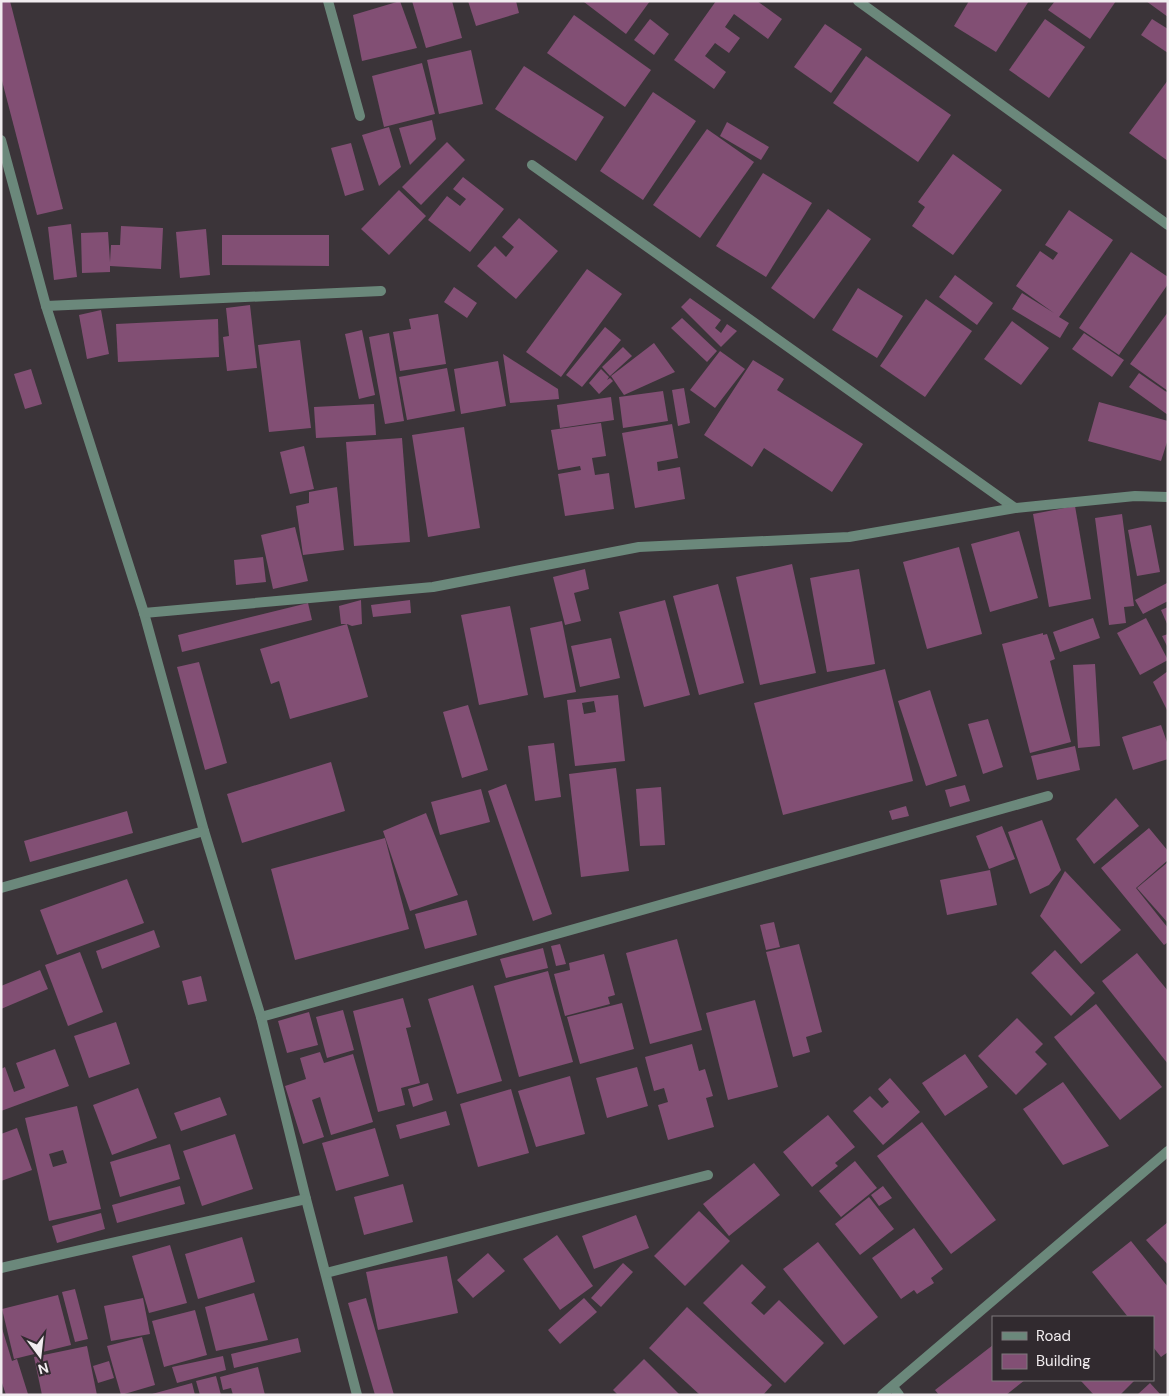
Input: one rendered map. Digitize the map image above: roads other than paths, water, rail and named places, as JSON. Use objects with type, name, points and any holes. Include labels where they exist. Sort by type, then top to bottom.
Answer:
[{"type":"street","points":[[328,1],[360,116]]},
{"type":"street","points":[[858,1],[1168,225]]},
{"type":"street","points":[[1,140],[46,306],[144,613],[204,832],[260,1017],[357,1395]]},
{"type":"street","points":[[532,165],[1015,508]]},
{"type":"street","points":[[46,306],[381,291]]},
{"type":"street","points":[[144,613],[433,588],[639,547],[849,537],[1015,508],[1135,496],[1168,497]]},
{"type":"street","points":[[260,1017],[1048,796]]},
{"type":"street","points":[[1,888],[204,832]]},
{"type":"street","points":[[882,1395],[896,1391],[1168,1151]]},
{"type":"street","points":[[326,1273],[708,1175]]},
{"type":"street","points":[[1,1268],[306,1199]]}]
